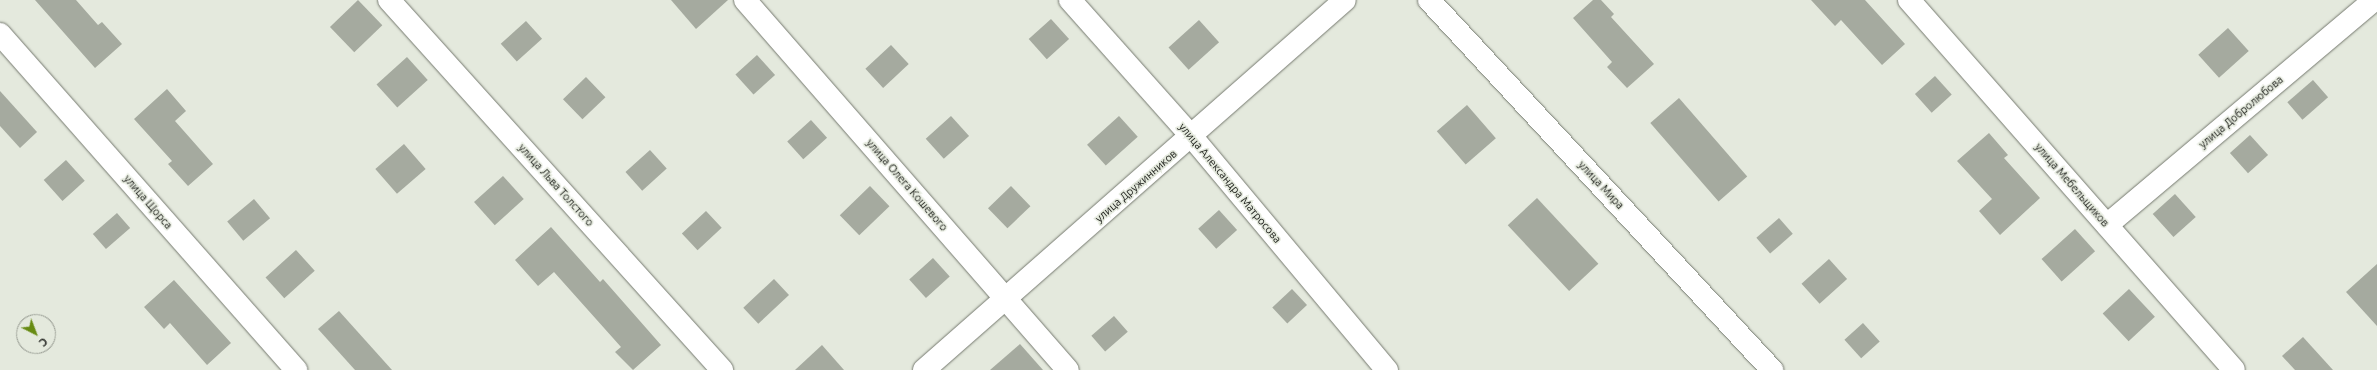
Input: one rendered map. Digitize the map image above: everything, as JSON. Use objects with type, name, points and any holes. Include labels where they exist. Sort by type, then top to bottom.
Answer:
[{"type":"street","name":"улица Льва Толстого","points":[[389,0],[722,370]]},
{"type":"street","name":"улица Олега Кошевого","points":[[745,0],[1007,298],[1068,370]]},
{"type":"street","name":"улица Александра Матросова","points":[[1070,0],[1192,137],[1387,370]]},
{"type":"street","name":"улица Дружинников","points":[[924,370],[1192,137],[1345,0]]},
{"type":"street","name":"улица Мира","points":[[1429,0],[1772,370]]},
{"type":"street","name":"улица Мебельщиков","points":[[1909,0],[2234,370]]},
{"type":"street","name":"улица Добролюбова","points":[[2107,225],[2374,0]]},
{"type":"street","name":"улица Щорса","points":[[0,34],[296,370]]},
{"type":"building","points":[[35,0],[76,0],[98,25],[102,22],[122,44],[95,68]]},
{"type":"building","points":[[358,0],[382,25],[354,52],[330,27]]},
{"type":"building","points":[[671,0],[728,0],[696,29]]},
{"type":"building","points":[[1593,0],[1601,0],[1614,14],[1611,17],[1654,64],[1627,88],[1607,67],[1612,62],[1573,18]]},
{"type":"building","points":[[1811,0],[1865,0],[1905,44],[1882,65],[1841,20],[1835,26]]},
{"type":"building","points":[[1051,19],[1069,39],[1047,59],[1029,39]]},
{"type":"building","points":[[1199,20],[1219,42],[1189,70],[1169,47]]},
{"type":"building","points":[[526,21],[542,39],[517,62],[501,44]]},
{"type":"building","points":[[2228,28],[2249,51],[2219,78],[2198,55]]},
{"type":"building","points":[[891,45],[909,64],[883,88],[865,69]]},
{"type":"building","points":[[757,55],[775,75],[754,94],[735,74]]},
{"type":"building","points":[[407,57],[428,80],[397,107],[377,84]]},
{"type":"building","points":[[1935,76],[1952,95],[1932,113],[1915,94]]},
{"type":"building","points":[[586,77],[605,97],[582,119],[563,99]]},
{"type":"building","points":[[2313,80],[2328,97],[2302,120],[2287,102]]},
{"type":"building","points":[[167,89],[186,111],[175,121],[213,164],[188,186],[168,164],[172,161],[134,119]]},
{"type":"building","points":[[0,91],[37,132],[20,148],[0,126]]},
{"type":"building","points":[[1679,98],[1747,176],[1719,201],[1650,123]]},
{"type":"building","points":[[1467,105],[1496,138],[1466,164],[1437,131]]},
{"type":"building","points":[[951,116],[969,136],[944,159],[926,139]]},
{"type":"building","points":[[1119,116],[1138,137],[1106,166],[1087,145]]},
{"type":"building","points":[[811,120],[827,138],[803,159],[787,141]]},
{"type":"building","points":[[1989,133],[2008,155],[2004,158],[2040,198],[2000,235],[1979,211],[1992,199],[1957,161]]},
{"type":"building","points":[[2250,135],[2268,155],[2248,173],[2230,153]]},
{"type":"building","points":[[404,144],[426,169],[397,194],[375,169]]},
{"type":"building","points":[[650,150],[667,169],[642,191],[625,172]]},
{"type":"building","points":[[66,160],[85,181],[62,201],[44,180]]},
{"type":"building","points":[[503,176],[524,199],[495,225],[474,202]]},
{"type":"building","points":[[870,186],[889,206],[859,235],[840,215]]},
{"type":"building","points":[[1011,186],[1030,206],[1007,228],[988,208]]},
{"type":"building","points":[[2175,194],[2196,217],[2173,237],[2153,214]]},
{"type":"building","points":[[1537,198],[1598,264],[1569,291],[1508,225]]},
{"type":"building","points":[[254,199],[270,218],[243,241],[227,221]]},
{"type":"building","points":[[1219,210],[1237,230],[1216,249],[1198,229]]},
{"type":"building","points":[[706,211],[722,228],[698,250],[682,234]]},
{"type":"building","points":[[117,213],[130,228],[106,249],[93,234]]},
{"type":"building","points":[[1779,218],[1793,234],[1770,254],[1756,238]]},
{"type":"building","points":[[551,227],[600,282],[603,279],[661,345],[633,370],[615,352],[621,347],[554,272],[538,286],[515,260]]},
{"type":"building","points":[[2075,229],[2095,251],[2062,281],[2042,259]]},
{"type":"building","points":[[296,250],[315,271],[284,298],[266,277]]},
{"type":"building","points":[[933,258],[950,277],[926,298],[909,279]]},
{"type":"building","points":[[1829,259],[1847,279],[1820,304],[1802,284]]},
{"type":"building","points":[[2377,264],[2377,326],[2346,292]]},
{"type":"building","points":[[774,279],[789,295],[758,324],[743,308]]},
{"type":"building","points":[[174,280],[231,343],[207,365],[170,323],[164,329],[144,307]]},
{"type":"building","points":[[1292,289],[1307,305],[1287,324],[1272,307]]},
{"type":"building","points":[[2129,289],[2155,317],[2129,341],[2103,314]]},
{"type":"building","points":[[339,311],[392,370],[355,370],[318,329]]},
{"type":"building","points":[[1114,316],[1128,332],[1105,352],[1091,336]]},
{"type":"building","points":[[1863,323],[1880,342],[1861,358],[1844,340]]},
{"type":"building","points":[[2303,337],[2333,370],[2295,370],[2282,356]]},
{"type":"building","points":[[1020,344],[1043,370],[990,370]]},
{"type":"building","points":[[822,345],[844,370],[795,370]]}]
